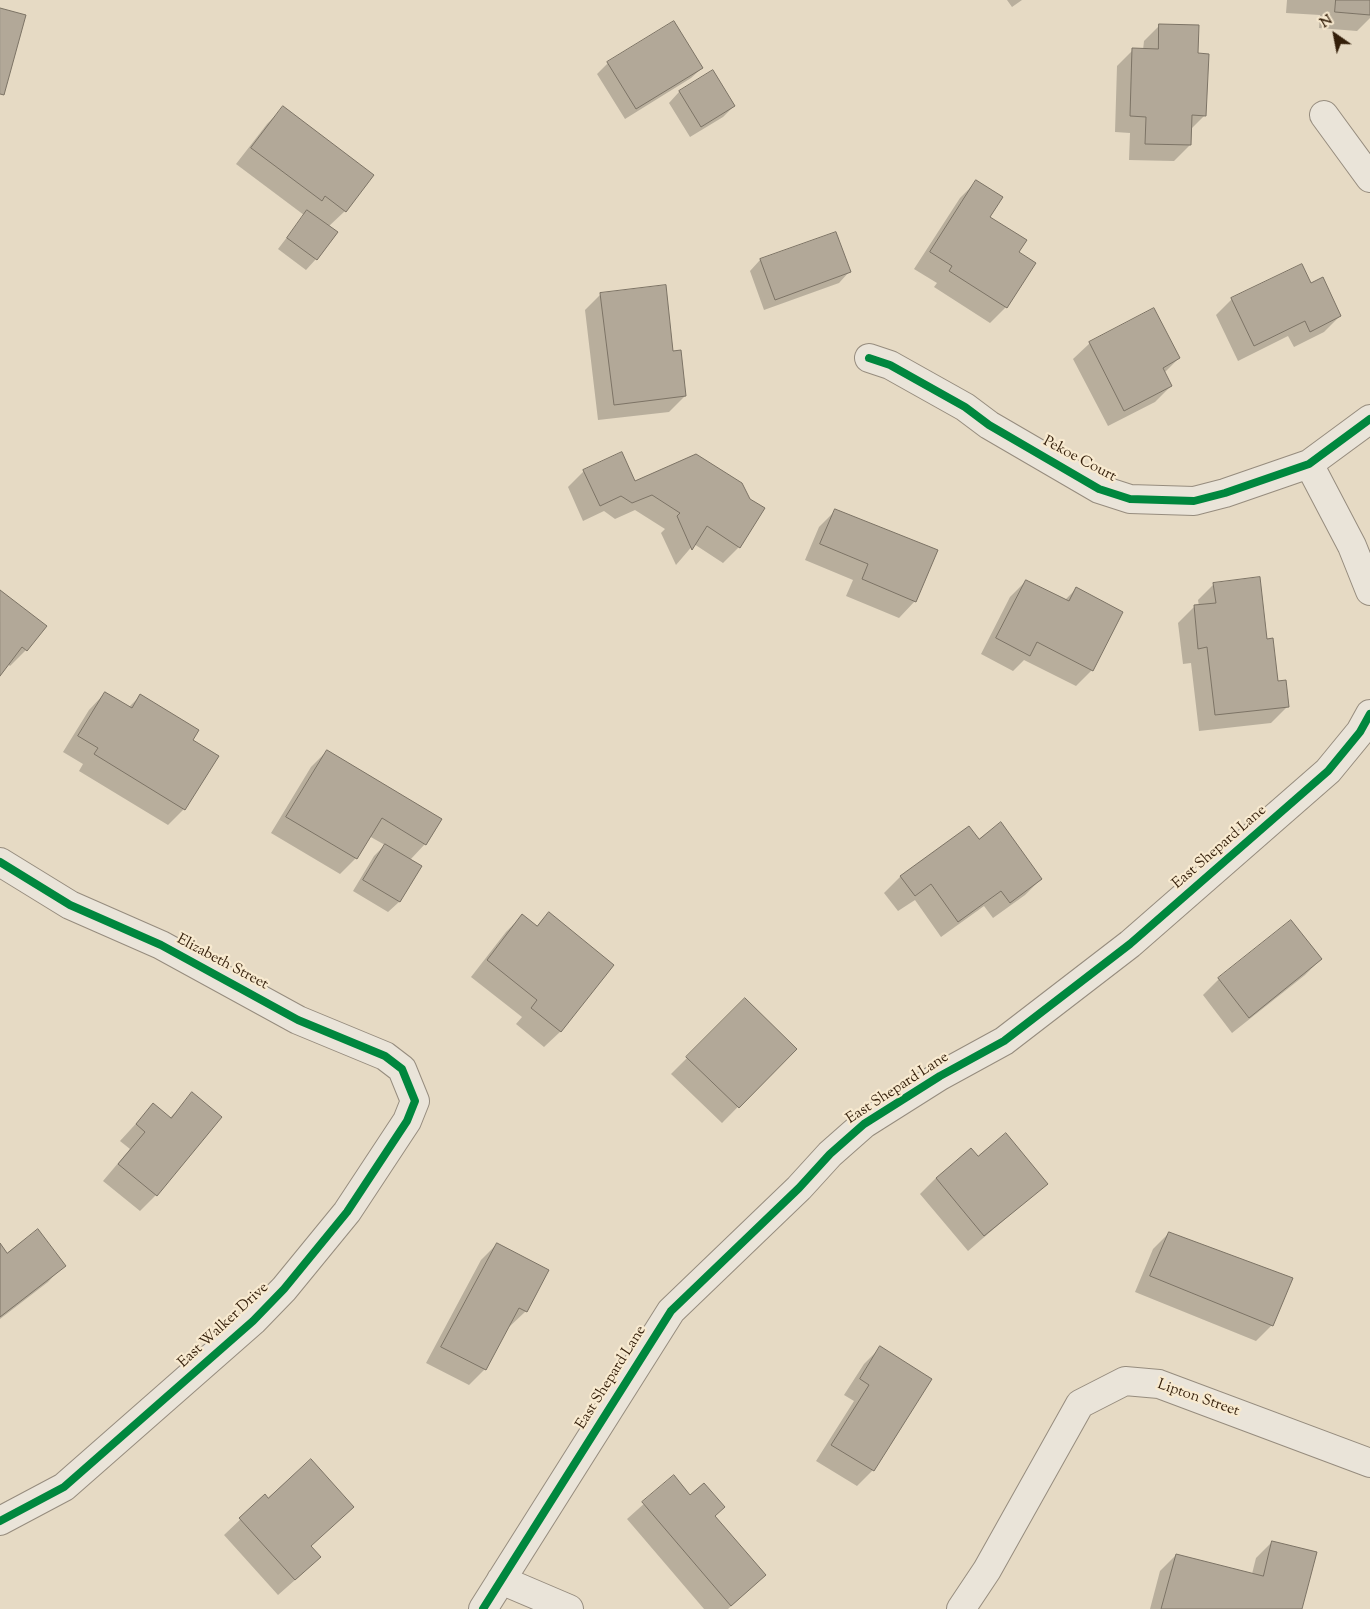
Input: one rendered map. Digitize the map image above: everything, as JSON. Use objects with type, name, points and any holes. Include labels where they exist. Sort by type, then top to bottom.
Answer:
[{"type":"street","points":[[1324,115],[1370,178]]},
{"type":"street","name":"Pekoe Court","points":[[869,358],[890,365],[965,406],[996,430],[1099,489],[1130,500],[1194,501],[1225,493],[1309,464],[1370,419]]},
{"type":"street","points":[[1309,464],[1352,546],[1370,591]]},
{"type":"street","name":"East Shepard Lane","points":[[483,1609],[671,1311],[799,1188],[830,1154],[864,1124],[940,1076],[1004,1041],[1130,944],[1328,772],[1360,732],[1370,714]]},
{"type":"street","name":"Elizabeth Street","points":[[0,862],[70,905],[161,945],[187,962],[298,1020],[385,1056],[402,1069],[415,1102]]},
{"type":"street","name":"East Walker Drive","points":[[0,1521],[64,1486],[252,1321],[284,1289],[346,1212],[403,1128],[415,1102]]},
{"type":"street","name":"Lipton Street","points":[[961,1609],[987,1570],[1080,1404],[1125,1382],[1159,1384],[1370,1463]]},
{"type":"street","points":[[501,1580],[569,1609]]},
{"type":"building","points":[[1336,0],[1370,0],[1370,15],[1335,12]]},
{"type":"building","points":[[0,8],[26,15],[4,95],[0,94]]},
{"type":"building","points":[[674,21],[703,68],[636,109],[607,62]]},
{"type":"building","points":[[1159,24],[1199,25],[1198,53],[1209,54],[1206,116],[1192,115],[1191,145],[1145,144],[1146,117],[1130,116],[1132,48],[1158,49]]},
{"type":"building","points":[[713,70],[735,106],[701,127],[679,91]]},
{"type":"building","points":[[283,106],[374,175],[346,212],[325,196],[322,201],[251,148]]},
{"type":"building","points":[[976,180],[1003,197],[990,217],[1027,240],[1019,252],[1036,263],[1007,308],[949,271],[952,266],[930,252]]},
{"type":"building","points":[[307,210],[338,232],[317,260],[287,238]]},
{"type":"building","points":[[836,232],[851,272],[775,300],[760,259]]},
{"type":"building","points":[[1302,264],[1311,283],[1323,277],[1341,316],[1310,332],[1305,321],[1254,346],[1231,298]]},
{"type":"building","points":[[666,285],[673,351],[681,350],[686,396],[614,405],[600,293]]},
{"type":"building","points":[[1154,308],[1180,358],[1163,368],[1172,386],[1124,411],[1089,342]]},
{"type":"building","points":[[622,452],[635,481],[696,454],[742,483],[750,499],[765,508],[740,548],[707,526],[692,550],[677,516],[680,513],[652,495],[632,503],[621,496],[600,506],[583,470]]},
{"type":"building","points":[[835,509],[938,550],[916,602],[862,579],[868,564],[820,544]]},
{"type":"building","points":[[1260,577],[1267,639],[1273,638],[1278,681],[1286,680],[1289,707],[1215,715],[1207,647],[1198,649],[1194,605],[1216,603],[1213,583]]},
{"type":"building","points":[[1026,580],[1069,601],[1076,587],[1123,612],[1093,671],[1037,642],[1030,656],[996,638]]},
{"type":"building","points":[[0,590],[47,626],[27,651],[22,647],[0,676]]},
{"type":"building","points":[[105,692],[132,708],[140,694],[199,730],[193,740],[219,756],[185,810],[94,754],[98,748],[78,736]]},
{"type":"building","points":[[327,750],[442,819],[426,845],[382,818],[357,859],[286,817]]},
{"type":"building","points":[[1001,822],[1042,879],[1010,903],[1001,891],[958,922],[931,884],[915,896],[900,876],[969,826],[979,839]]},
{"type":"building","points":[[385,844],[422,866],[400,902],[363,880]]},
{"type":"building","points":[[549,912],[614,965],[561,1032],[531,1008],[537,1000],[487,960],[522,914],[537,926]]},
{"type":"building","points":[[1291,920],[1322,959],[1249,1018],[1218,978]]},
{"type":"building","points":[[745,998],[797,1049],[739,1108],[686,1057]]},
{"type":"building","points":[[192,1092],[222,1117],[157,1196],[118,1164],[145,1132],[136,1124],[153,1103],[171,1118]]},
{"type":"building","points":[[1006,1133],[1048,1184],[984,1236],[936,1178],[971,1148],[978,1156]]},
{"type":"building","points":[[38,1229],[66,1266],[0,1317],[0,1243],[7,1253]]},
{"type":"building","points":[[1169,1232],[1293,1278],[1273,1326],[1150,1276]]},
{"type":"building","points":[[497,1243],[549,1270],[527,1312],[519,1308],[486,1370],[441,1347]]},
{"type":"building","points":[[880,1346],[932,1379],[874,1471],[831,1445],[869,1385],[860,1379]]},
{"type":"building","points":[[311,1459],[354,1507],[311,1546],[321,1557],[295,1580],[239,1518],[265,1494],[268,1498]]},
{"type":"building","points":[[674,1475],[690,1495],[704,1483],[725,1507],[715,1516],[766,1575],[731,1606],[642,1502]]},
{"type":"building","points":[[1272,1541],[1317,1552],[1302,1609],[1161,1609],[1176,1554],[1263,1576]]},
{"type":"cycle path","points":[[869,358],[890,365],[965,407],[989,425],[1099,489],[1130,499],[1194,501],[1225,493],[1309,464],[1370,419]]},
{"type":"cycle path","points":[[483,1609],[671,1311],[799,1188],[830,1154],[864,1124],[940,1076],[1004,1041],[1130,944],[1328,771],[1360,732],[1370,714]]},
{"type":"cycle path","points":[[0,862],[70,905],[161,945],[298,1020],[385,1056],[402,1069],[415,1101],[407,1121],[347,1212],[284,1289],[253,1321],[64,1487],[0,1521]]}]
